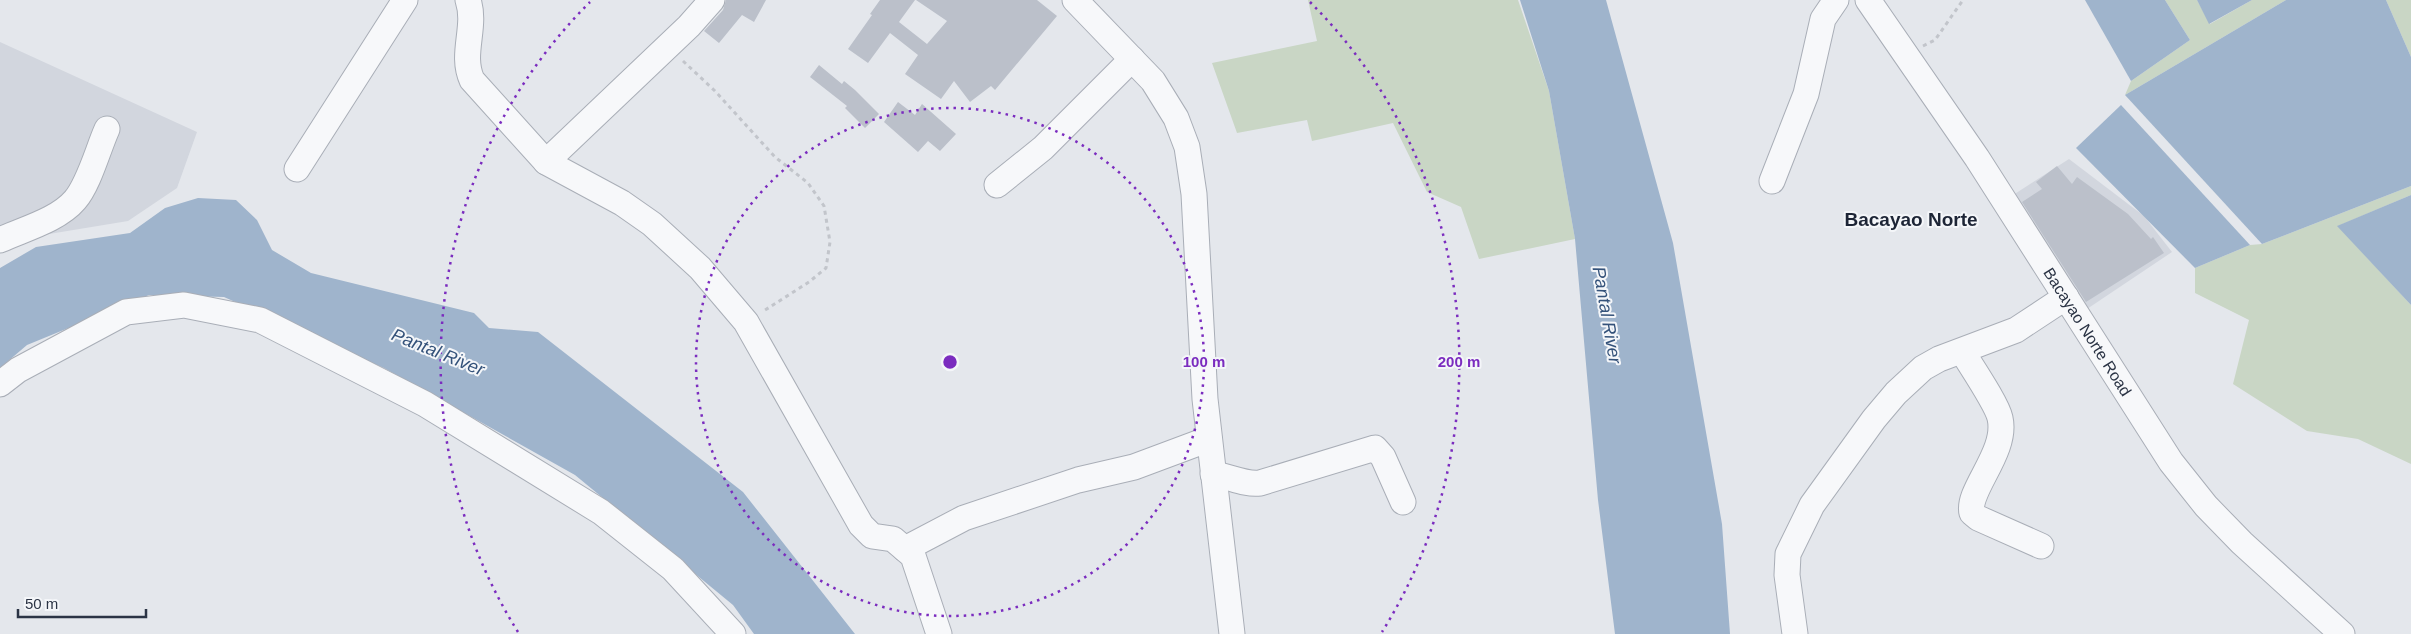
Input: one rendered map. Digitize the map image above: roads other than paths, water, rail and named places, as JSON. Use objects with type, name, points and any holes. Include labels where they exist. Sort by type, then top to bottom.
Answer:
[{"type":"street","points":[[297,169],[406,0]]},
{"type":"street","points":[[468,0],[472,20],[466,58],[472,80],[546,162],[622,203],[652,224],[700,268],[746,322],[861,525],[872,536],[893,539],[913,556],[939,634]]},
{"type":"street","points":[[546,162],[690,26],[712,0]]},
{"type":"street","points":[[1075,0],[1153,81],[1169,106],[1187,147],[1194,194],[1205,399],[1232,634]]},
{"type":"street","points":[[1772,181],[1806,94],[1823,19],[1836,0]]},
{"type":"street","name":"Bacayao Norte Road","points":[[1868,0],[1907,54],[2171,462],[2206,506],[2278,577],[2342,634]]},
{"type":"street","points":[[997,185],[1043,148],[1132,59]]},
{"type":"street","points":[[0,240],[62,212],[75,200],[82,190],[106,129]]},
{"type":"street","points":[[1795,634],[1787,575],[1788,554],[1812,505],[1896,393],[1923,368],[1938,359],[2016,330],[2066,297]]},
{"type":"street","points":[[0,384],[18,370],[126,312],[184,305],[260,320],[425,404],[601,512],[673,568],[733,634]]},
{"type":"street","points":[[1962,351],[2000,417],[2002,431],[1999,445],[1973,500],[1972,513],[1978,518],[2041,546]]},
{"type":"street","points":[[905,549],[964,518],[1078,480],[1134,467],[1209,439]]},
{"type":"street","points":[[1213,474],[1234,478],[1250,484],[1260,483],[1375,448],[1383,458],[1403,502]]},
{"type":"water","name":"Pantal River","points":[[1520,0],[1606,0],[1673,243],[1722,524],[1730,634],[1615,634],[1598,500],[1575,239],[1549,91]]},
{"type":"water","points":[[2085,0],[2165,0],[2190,40],[2131,81]]},
{"type":"water","points":[[2197,0],[2252,0],[2209,24]]},
{"type":"water","points":[[2286,0],[2386,0],[2411,57],[2411,186],[2262,244],[2125,95]]},
{"type":"water","points":[[2121,105],[2250,245],[2195,268],[2076,148]]},
{"type":"water","points":[[2411,195],[2411,305],[2337,226]]},
{"type":"water","name":"Pantal River","points":[[198,198],[236,200],[257,220],[272,250],[311,273],[474,313],[489,328],[538,332],[743,492],[855,634],[754,634],[733,605],[575,475],[384,368],[224,297],[149,295],[27,345],[0,368],[0,268],[36,247],[130,233],[165,208]]},
{"type":"district","name":"Bacayao Norte","points":[[1911,219]]}]
